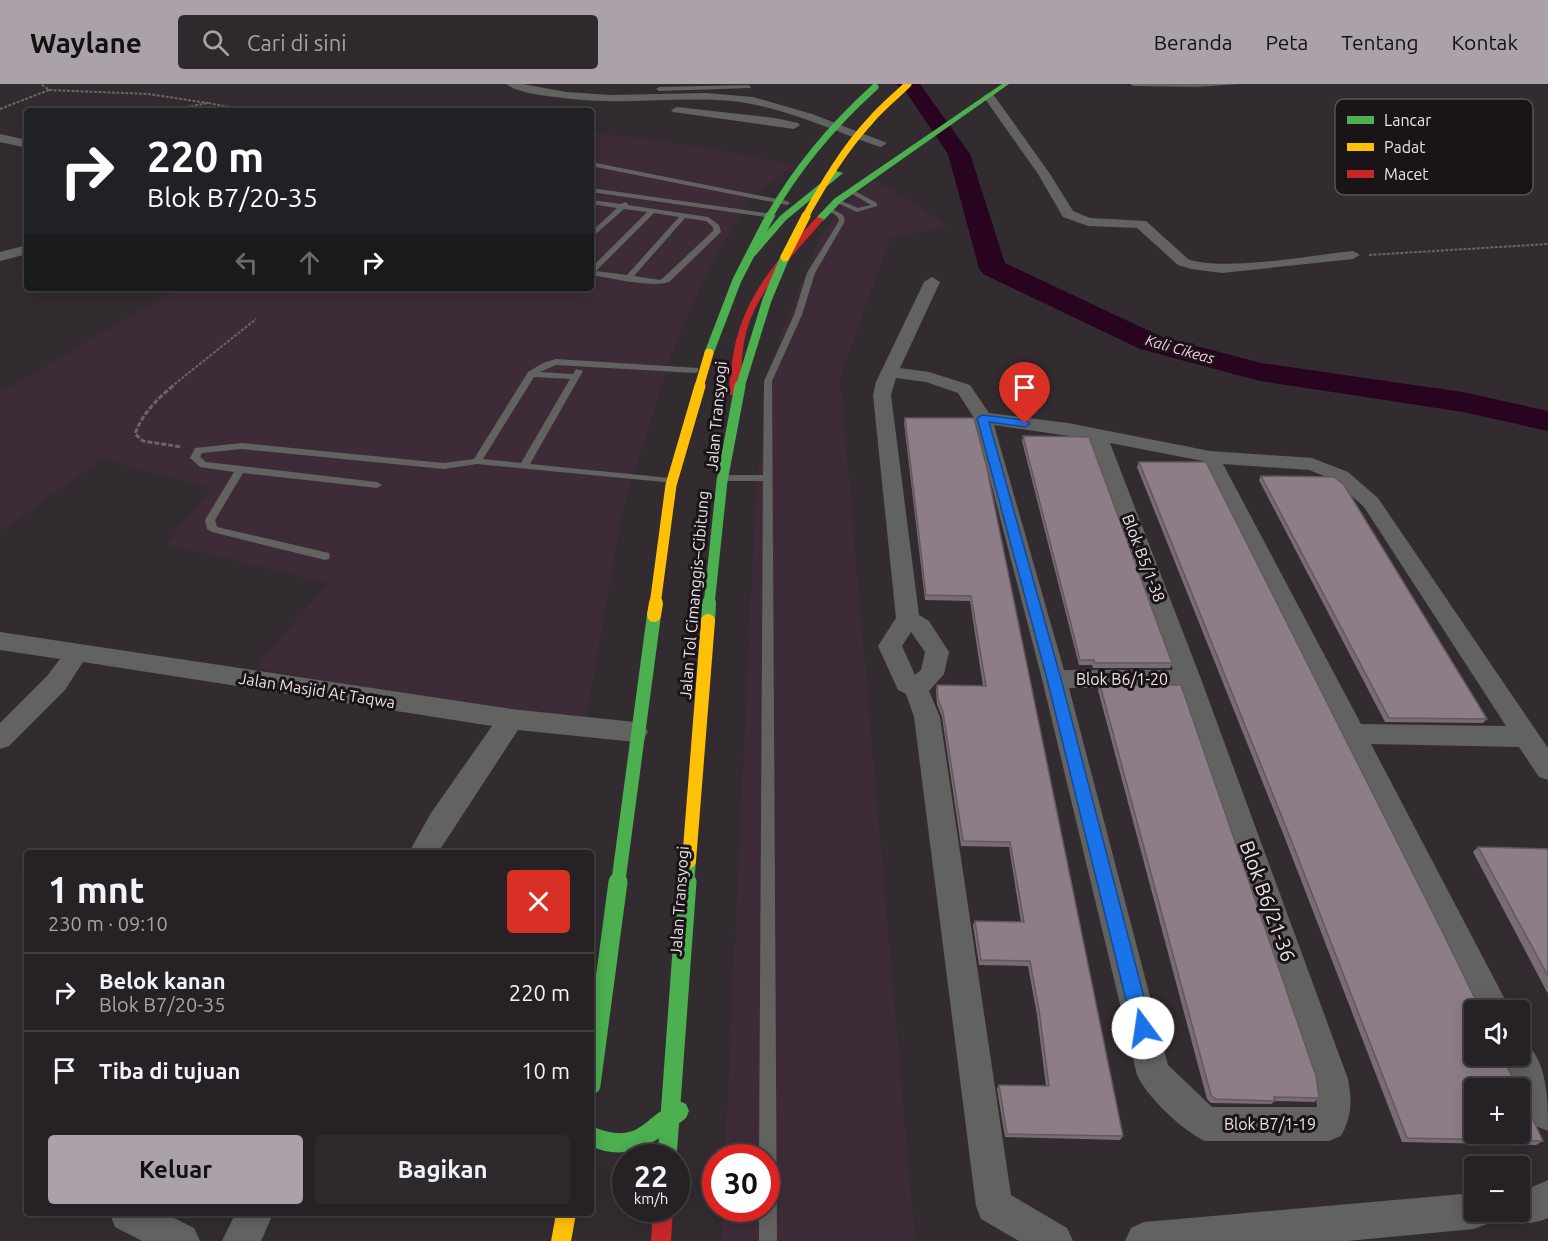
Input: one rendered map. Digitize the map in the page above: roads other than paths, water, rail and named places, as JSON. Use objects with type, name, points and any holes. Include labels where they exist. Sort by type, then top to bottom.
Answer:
[{"type":"highway","name":"Jalan Tol Cimanggis–Cibitung","points":[[594,1062],[671,485],[688,420],[709,349],[750,252],[813,150],[842,117],[879,84]]},
{"type":"highway","name":"Jalan Tol Cimanggis–Cibitung","points":[[668,1144],[711,578],[720,487],[733,423],[750,352],[784,255],[842,154],[868,121],[908,84]]},
{"type":"highway","name":"Jalan Transyogi","points":[[676,1144],[727,478],[742,330],[752,304],[791,249],[833,205],[1006,84]]},
{"type":"highway","name":"Jalan Transyogi","points":[[594,1019],[670,481],[708,322],[735,274],[783,218],[885,140]]},
{"type":"highway","points":[[594,1138],[604,1144],[625,1143],[646,1137],[679,1111]]},
{"type":"highway","points":[[561,1241],[566,1216]]},
{"type":"highway","points":[[570,1241],[574,1216]]},
{"type":"highway","points":[[661,1241],[662,1222]]},
{"type":"highway","points":[[670,1241],[671,1222]]},
{"type":"street","points":[[511,84],[534,90],[622,100],[657,108],[775,121],[818,130],[864,154]]},
{"type":"street","points":[[622,100],[659,90],[750,100],[795,110],[885,140]]},
{"type":"street","points":[[989,96],[1068,214],[1088,222],[1141,224],[1183,262],[1191,266],[1222,269],[1353,255]]},
{"type":"street","points":[[775,121],[793,118],[795,110]]},
{"type":"street","points":[[0,138],[24,143]]},
{"type":"street","points":[[0,257],[24,250]]},
{"type":"street","points":[[932,282],[885,382],[882,395],[908,620],[890,646],[907,682],[916,688],[927,717],[994,1206],[1054,1241]]},
{"type":"street","name":"Blok B7/1-19","points":[[891,372],[929,377],[964,389],[982,418],[1054,679],[1154,1074],[1205,1124],[1329,1124]]},
{"type":"street","points":[[982,418],[1068,429],[1210,458],[1312,464],[1329,470],[1355,487],[1371,503],[1548,769]]},
{"type":"street","name":"Blok B5/1-38","points":[[1098,436],[1189,679]]},
{"type":"street","points":[[1210,458],[1489,1000]]},
{"type":"street","points":[[908,620],[921,627],[937,652],[932,674],[916,688]]},
{"type":"street","name":"Jalan Masjid At Taqwa","points":[[0,641],[511,719],[635,732]]},
{"type":"street","points":[[0,739],[56,683],[77,653]]},
{"type":"street","name":"Blok B6/1-20","points":[[1054,679],[1189,679]]},
{"type":"street","name":"Blok B6/21-36","points":[[1189,679],[1331,1079],[1335,1102],[1334,1117],[1329,1124]]},
{"type":"street","points":[[424,850],[441,821],[511,719]]},
{"type":"street","points":[[1354,734],[1527,737]]},
{"type":"street","points":[[1523,1066],[1548,1114]]},
{"type":"street","points":[[1530,1205],[1548,1198]]},
{"type":"street","points":[[1144,1241],[1464,1211]]},
{"type":"street","points":[[132,1216],[181,1241]]},
{"type":"street","points":[[241,1241],[254,1216]]},
{"type":"lane","points":[[1133,84],[1236,84]]},
{"type":"lane","points":[[659,90],[749,86],[750,100]]},
{"type":"lane","points":[[594,165],[797,206]]},
{"type":"lane","points":[[594,190],[783,218]]},
{"type":"lane","points":[[833,205],[857,210],[874,206],[872,201],[850,191]]},
{"type":"lane","points":[[594,233],[635,196]]},
{"type":"lane","points":[[594,202],[683,216],[714,222],[717,226],[717,232],[666,280],[660,282],[594,273]]},
{"type":"lane","points":[[768,1241],[768,381],[798,315],[811,273],[842,221],[833,205]]},
{"type":"lane","points":[[594,270],[652,211]]},
{"type":"lane","points":[[628,279],[683,216]]},
{"type":"lane","points":[[477,461],[531,374],[546,365],[556,362],[583,362],[695,369]]},
{"type":"lane","points":[[524,466],[583,362]]},
{"type":"lane","points":[[531,374],[576,377]]},
{"type":"lane","points":[[377,485],[203,465],[195,458],[198,450],[242,446],[444,466],[477,461],[670,481]]},
{"type":"lane","points":[[240,470],[210,520],[212,529],[326,556]]},
{"type":"lane","points":[[727,478],[767,478]]},
{"type":"waterway","name":"Kali Cikeas","points":[[906,84],[913,88],[959,154],[993,268],[1151,343],[1260,372],[1463,402],[1548,421]]}]
